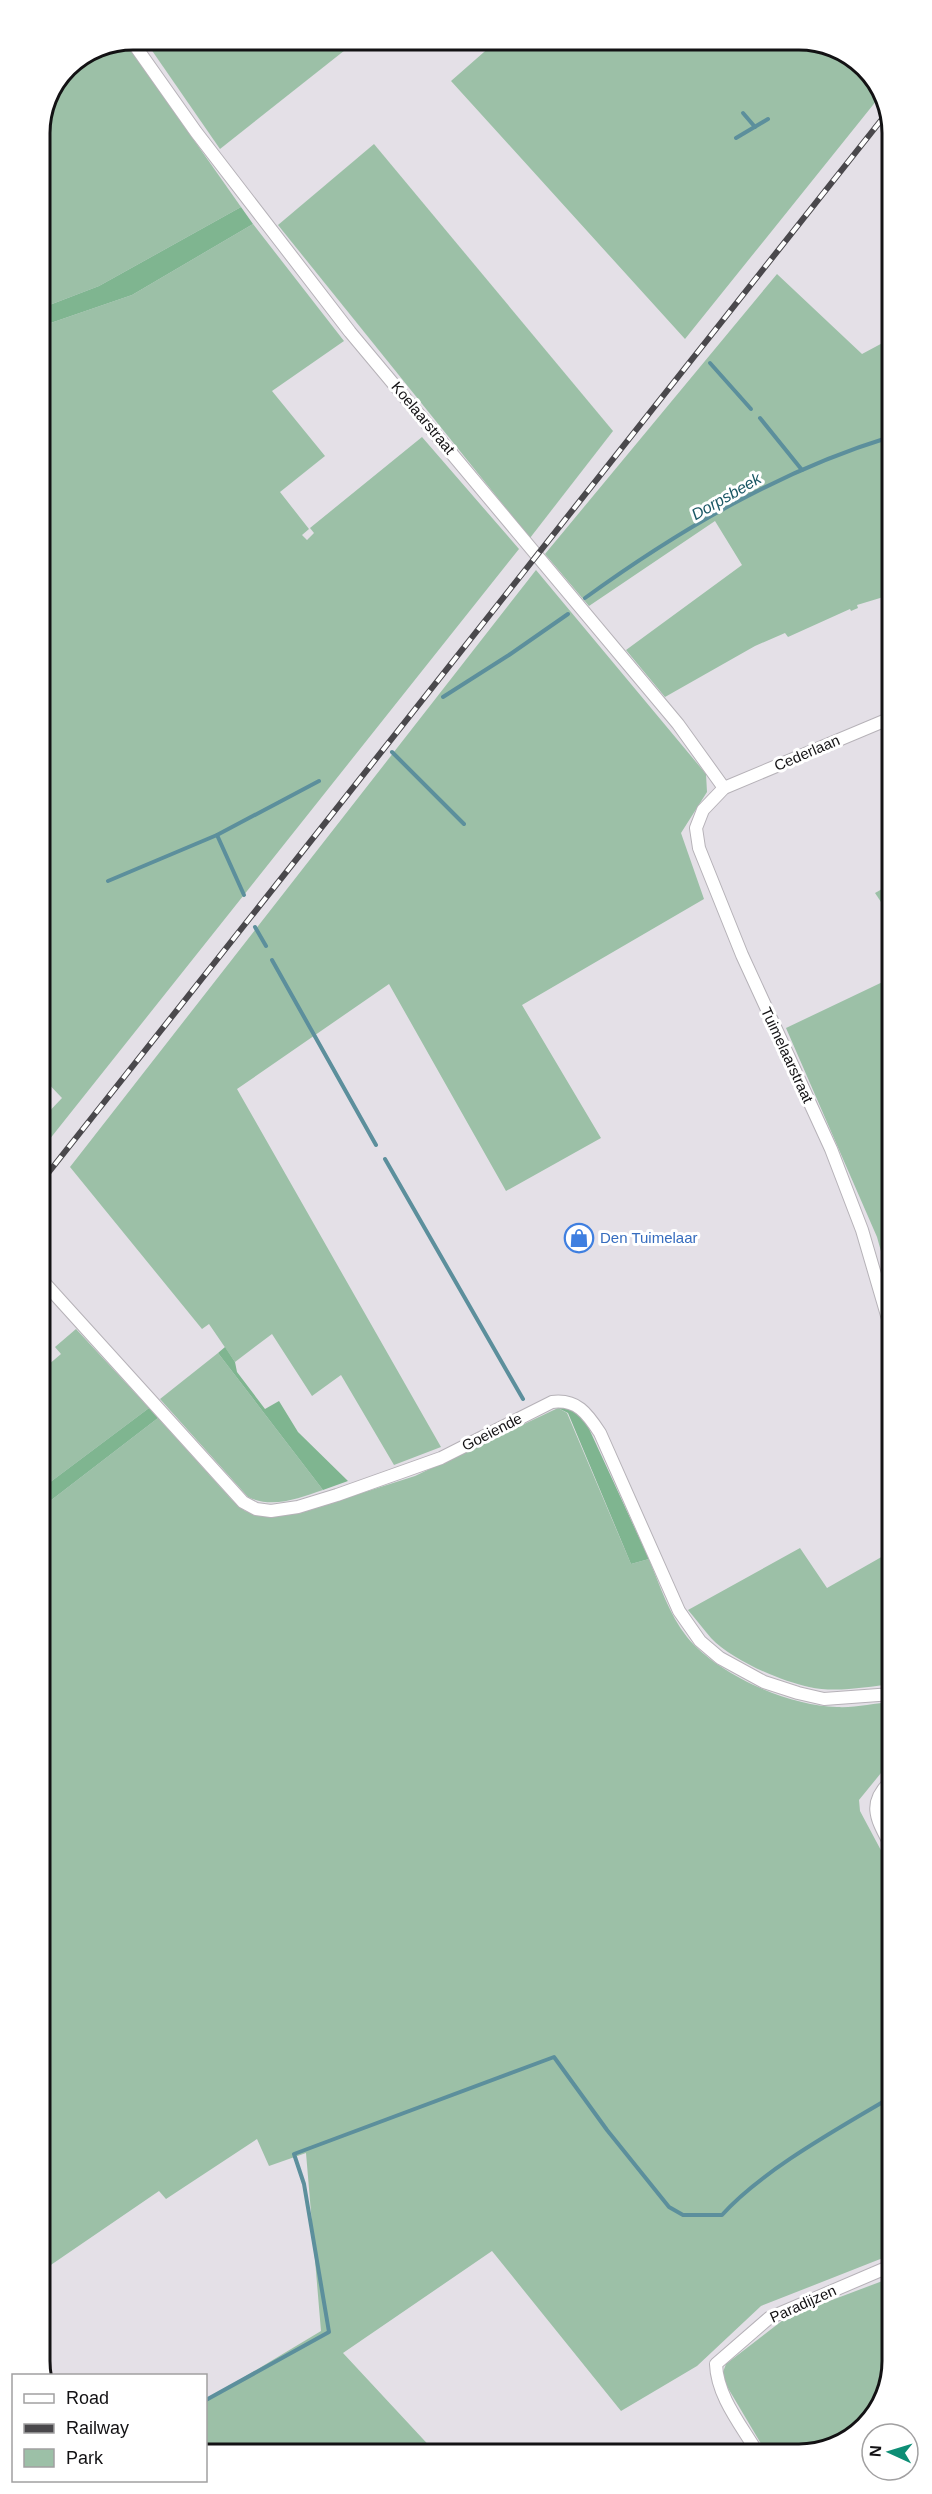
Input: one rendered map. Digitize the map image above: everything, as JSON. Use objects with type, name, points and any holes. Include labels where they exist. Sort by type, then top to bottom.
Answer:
[{"type":"street","name":"Koelaarstraat","points":[[137,49],[196,132],[290,257],[609,645],[678,724],[724,788]]},
{"type":"street","name":"Cederlaan","points":[[724,788],[882,722]]},
{"type":"street","name":"Tuimelaarstraat","points":[[724,788],[703,810],[696,828],[699,848],[742,955],[831,1149],[862,1230],[882,1298]]},
{"type":"street","name":"Goeiende","points":[[49,1288],[243,1502],[256,1509],[271,1512],[298,1507],[337,1495],[441,1458],[552,1402],[571,1402],[589,1417],[600,1433],[679,1611],[700,1641],[720,1658],[765,1682],[798,1694],[824,1699],[882,1695]]},
{"type":"street","points":[[882,1790],[876,1801],[877,1820],[882,1829]]},
{"type":"street","name":"Paradijzen","points":[[752,2444],[727,2402],[716,2376],[716,2364],[769,2318],[882,2270]]},
{"type":"green space","points":[[130,49],[241,207],[99,286],[50,305],[50,127],[52,111],[58,96],[78,70],[106,54]]},
{"type":"green space","points":[[151,49],[346,49],[220,149]]},
{"type":"green space","points":[[487,50],[805,50],[831,56],[850,67],[862,78],[876,101],[685,339],[451,81]]},
{"type":"green space","points":[[374,144],[613,431],[530,538],[278,225]]},
{"type":"green space","points":[[241,207],[253,224],[132,295],[50,323],[50,305],[99,286]]},
{"type":"green space","points":[[253,224],[344,341],[272,391],[325,456],[280,492],[309,529],[302,535],[307,540],[314,533],[310,528],[422,437],[519,549],[50,1139],[50,1111],[62,1098],[50,1085],[50,323],[132,295]]},
{"type":"green space","points":[[777,274],[862,354],[882,343],[882,597],[857,605],[858,608],[851,611],[850,609],[788,637],[785,633],[755,646],[665,697],[626,650],[742,565],[715,521],[589,606],[545,554]]},
{"type":"green space","points":[[536,570],[706,774],[707,792],[681,833],[704,899],[522,1005],[601,1138],[506,1191],[389,984],[237,1089],[441,1447],[394,1465],[341,1375],[312,1396],[272,1334],[235,1362],[209,1324],[202,1329],[70,1167]]},
{"type":"green space","points":[[882,889],[882,904],[875,893]]},
{"type":"green space","points":[[882,982],[882,1255],[877,1237],[786,1028]]},
{"type":"green space","points":[[76,1329],[149,1408],[49,1483],[49,1364],[61,1354],[55,1347]]},
{"type":"green space","points":[[225,1347],[235,1362],[237,1372],[265,1409],[279,1401],[298,1432],[348,1481],[323,1490],[218,1353]]},
{"type":"green space","points":[[218,1353],[323,1490],[276,1502],[248,1497],[160,1399]]},
{"type":"green space","points":[[149,1408],[158,1418],[49,1502],[49,1483]]},
{"type":"green space","points":[[558,1408],[567,1413],[631,1564],[649,1559],[675,1619],[700,1651],[735,1676],[798,1701],[844,1707],[882,1703],[882,1772],[859,1800],[860,1811],[882,1852],[882,2258],[761,2306],[697,2366],[621,2411],[492,2251],[343,2353],[428,2444],[207,2444],[207,2399],[321,2331],[306,2153],[269,2166],[257,2139],[166,2199],[159,2191],[49,2266],[49,1502],[158,1418],[232,1500],[245,1511],[269,1516],[321,1506],[415,1476]]},
{"type":"green space","points":[[558,1408],[574,1409],[585,1420],[649,1559],[631,1564],[568,1413]]},
{"type":"green space","points":[[800,1548],[827,1588],[882,1557],[882,1685],[850,1689],[819,1689],[784,1680],[757,1669],[720,1646],[688,1610]]},
{"type":"green space","points":[[882,2281],[882,2361],[878,2388],[874,2398],[858,2420],[836,2436],[810,2444],[761,2444],[725,2383],[723,2372],[726,2364],[787,2317]]},
{"type":"waterway","points":[[743,113],[755,127]]},
{"type":"waterway","points":[[736,138],[768,119]]},
{"type":"waterway","points":[[710,363],[751,409]]},
{"type":"waterway","points":[[760,418],[802,470]]},
{"type":"waterway","name":"Dorpsbeek","points":[[585,598],[657,549],[731,505],[809,467],[882,440]]},
{"type":"waterway","name":"Dorpsbeek","points":[[443,697],[568,614]]},
{"type":"waterway","points":[[392,752],[464,824]]},
{"type":"waterway","points":[[108,881],[217,835],[319,781]]},
{"type":"waterway","points":[[217,835],[244,895]]},
{"type":"waterway","points":[[255,927],[266,946]]},
{"type":"waterway","points":[[272,960],[376,1145]]},
{"type":"waterway","points":[[385,1159],[523,1399]]},
{"type":"waterway","points":[[207,2399],[329,2332],[304,2184],[294,2154],[554,2057],[607,2130],[669,2207],[683,2215],[722,2215],[739,2198],[780,2166],[882,2102]]},
{"type":"railway","points":[[50,1171],[882,120]]},
{"type":"place","name":"Den Tuimelaar","points":[[579,1238]]}]
